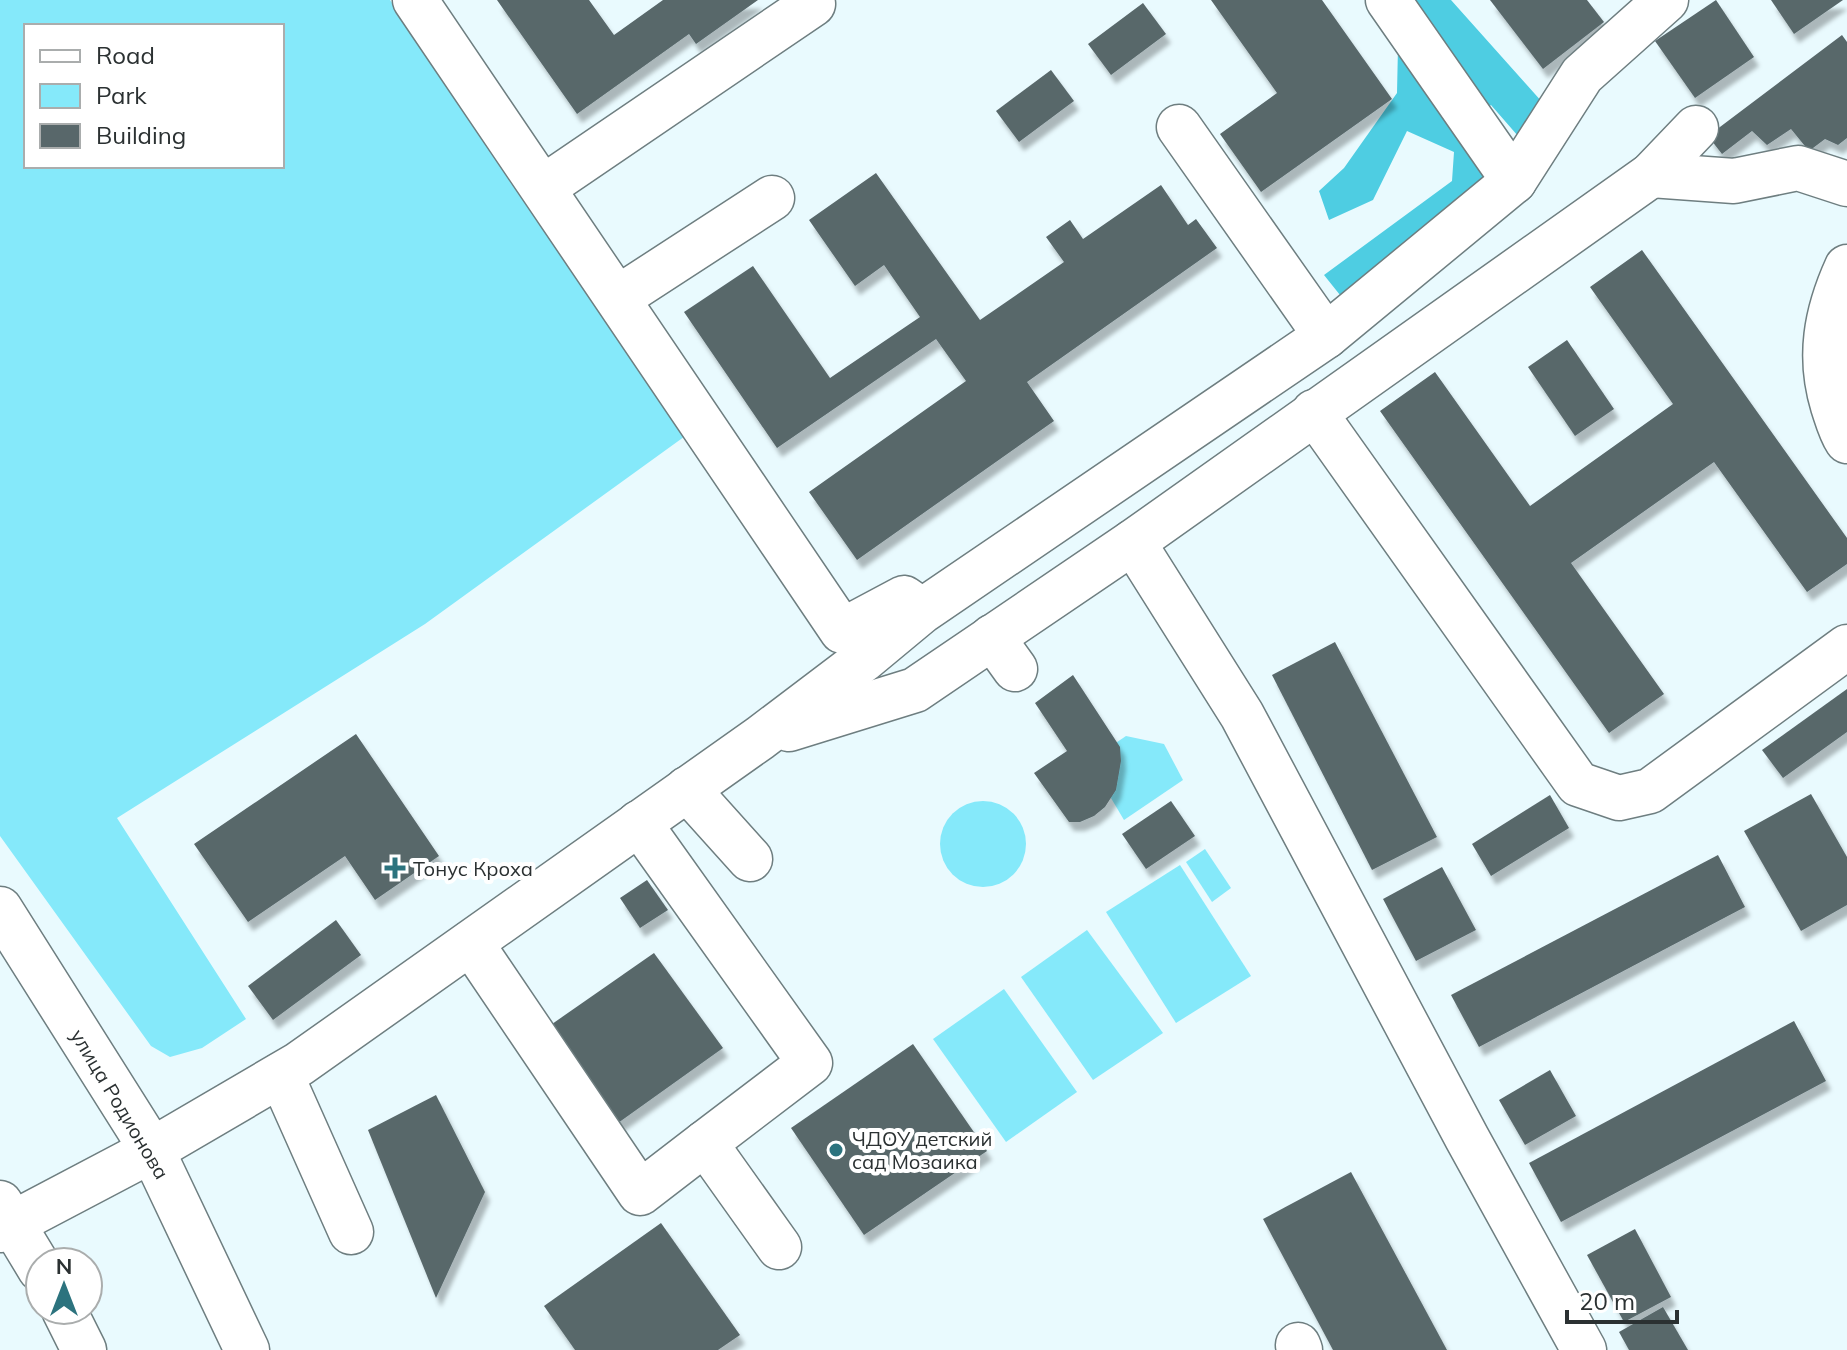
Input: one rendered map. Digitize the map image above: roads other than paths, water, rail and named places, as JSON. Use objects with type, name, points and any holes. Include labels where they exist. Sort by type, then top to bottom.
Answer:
[{"type":"street","points":[[415,0],[852,645]]},
{"type":"street","points":[[447,0],[475,86]]},
{"type":"street","points":[[1388,0],[1514,181]]},
{"type":"street","points":[[24,1246],[5,1219],[152,1150],[281,1075],[760,738],[852,645],[904,598],[922,611],[1326,336],[1514,181],[1582,75],[1666,0]]},
{"type":"street","points":[[544,187],[813,4]]},
{"type":"street","points":[[1179,127],[1326,336]]},
{"type":"street","points":[[760,738],[915,690],[1004,653],[1133,542],[1651,175],[1696,128]]},
{"type":"street","points":[[1651,175],[1734,181],[1798,168],[1847,184]]},
{"type":"street","points":[[618,298],[772,198]]},
{"type":"street","points":[[1847,267],[1831,306],[1823,347],[1826,383],[1847,441]]},
{"type":"street","points":[[1314,412],[1578,784],[1619,798],[1650,791],[1847,647]]},
{"type":"street","points":[[1133,542],[1242,715],[1467,1138],[1584,1350]]},
{"type":"street","points":[[687,789],[750,859]]},
{"type":"street","points":[[471,943],[640,1193],[810,1063],[639,823]]},
{"type":"street","name":"улица Родионова","points":[[0,909],[152,1150],[247,1350]]},
{"type":"street","points":[[281,1075],[351,1232]]},
{"type":"street","points":[[705,1143],[779,1247]]},
{"type":"street","points":[[72,1326],[84,1350]]},
{"type":"place","name":"Тонус Кроха","points":[[395,868]]},
{"type":"place","name":"ЧДОУ детский сад Мозаика","points":[[836,1150]]}]
